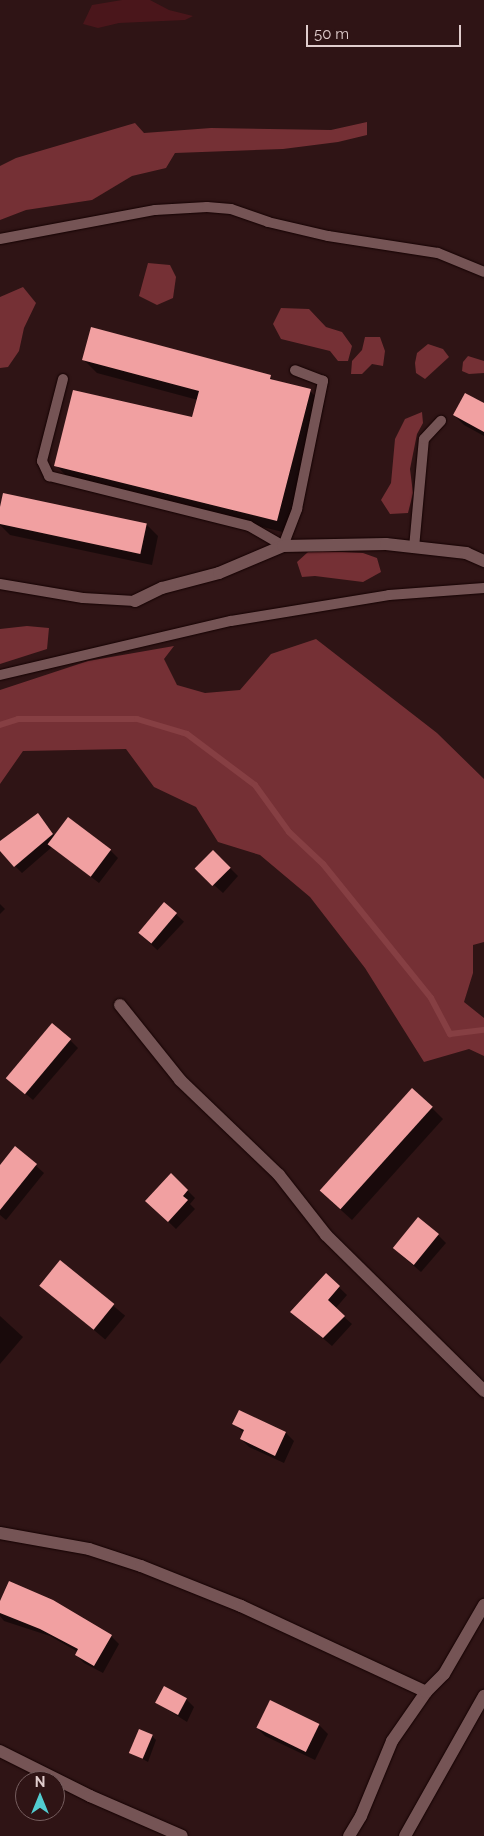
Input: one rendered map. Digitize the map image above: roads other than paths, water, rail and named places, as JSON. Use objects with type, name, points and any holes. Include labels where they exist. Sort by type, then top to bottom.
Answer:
[{"type":"street","points":[[135,601],[162,588],[219,573],[283,546],[386,544],[466,553],[484,561]]},
{"type":"street","points":[[120,1005],[180,1080],[279,1176],[326,1235],[484,1391]]},
{"type":"street","points":[[0,1533],[89,1550],[141,1566],[241,1606],[426,1692]]},
{"type":"street","points":[[349,1836],[361,1816],[392,1741],[426,1692],[444,1674],[484,1605]]},
{"type":"street","points":[[405,1836],[484,1696]]},
{"type":"street","points":[[1,1754],[90,1796],[182,1836]]},
{"type":"lane","points":[[0,239],[155,210],[207,206],[231,209],[268,222],[328,236],[438,253],[484,272]]},
{"type":"lane","points":[[63,379],[42,461],[49,476],[249,526],[283,546],[297,509],[322,380],[295,370]]},
{"type":"lane","points":[[414,548],[424,439],[441,421]]},
{"type":"lane","points":[[0,584],[83,598],[135,601]]},
{"type":"lane","points":[[0,675],[230,621],[389,595],[484,588]]},
{"type":"waterway","points":[[0,725],[18,719],[137,719],[187,734],[255,785],[289,832],[323,864],[431,998],[450,1034],[484,1030]]}]
